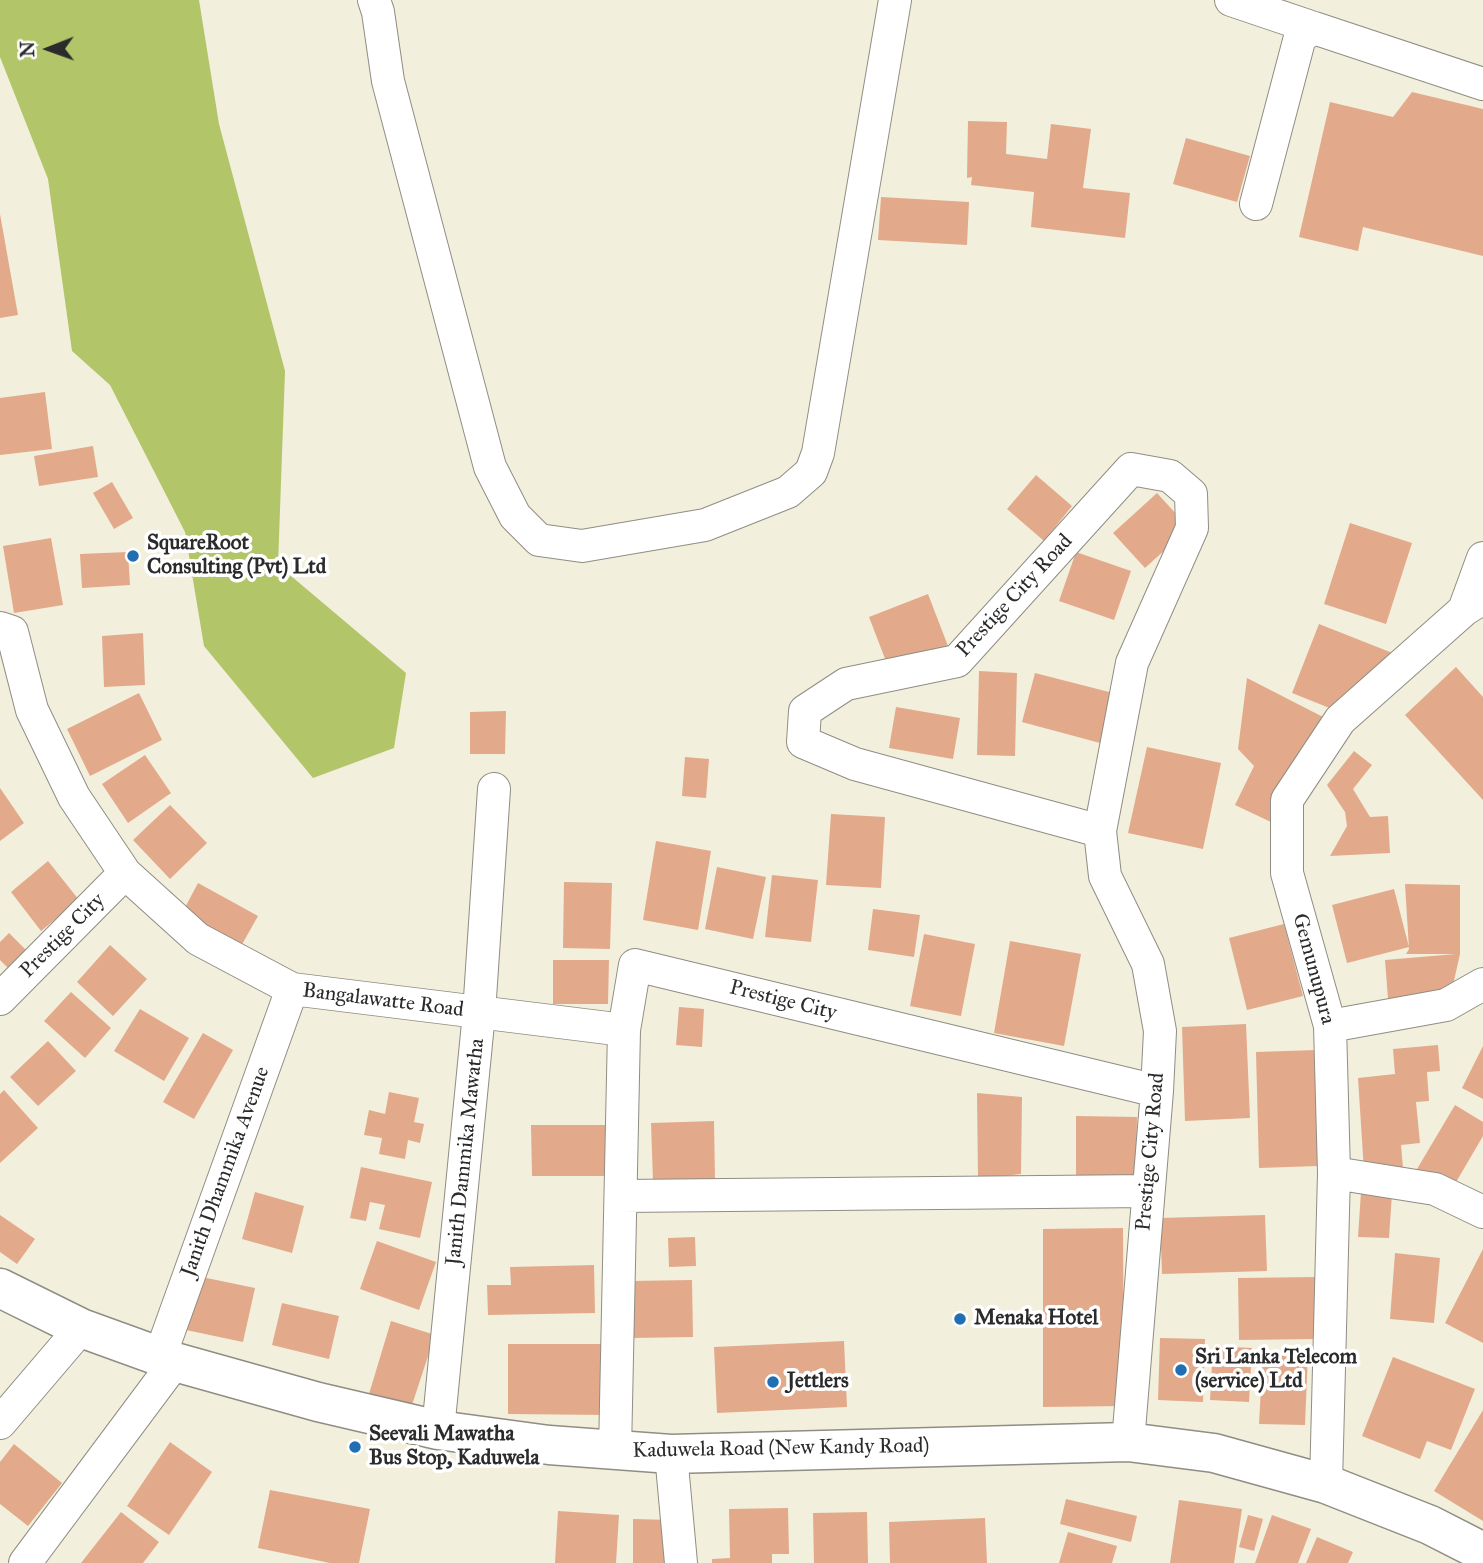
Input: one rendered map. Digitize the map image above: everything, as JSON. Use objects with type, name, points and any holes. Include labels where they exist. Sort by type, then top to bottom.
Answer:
[{"type":"main road","name":"Kaduwela Road (New Kandy Road)","points":[[0,1289],[81,1328],[167,1359],[318,1402],[438,1430],[549,1445],[671,1454],[1128,1442],[1214,1453],[1326,1484],[1430,1525],[1483,1552]]},
{"type":"street","points":[[374,0],[388,81],[490,467],[515,516],[539,540],[582,546],[705,525],[788,492],[811,472],[818,453],[895,0]]},
{"type":"street","points":[[1231,0],[1483,84]]},
{"type":"street","points":[[1256,204],[1300,37],[1314,27]]},
{"type":"street","name":"Prestige City Road","points":[[1100,831],[855,764],[803,742],[805,710],[846,684],[957,661],[1131,469],[1170,476],[1191,494],[1192,528],[1132,663],[1100,831],[1105,876],[1147,964],[1160,1031],[1128,1442]]},
{"type":"street","name":"Gemunupura","points":[[1326,1484],[1334,1172],[1330,1026],[1287,873],[1287,800],[1340,720],[1473,604],[1483,558]]},
{"type":"street","name":"Bangalawatte Road","points":[[0,628],[12,632],[32,710],[74,797],[125,873],[198,939],[292,989],[624,1030]]},
{"type":"street","name":"Janith Dammika Mawatha","points":[[438,1430],[479,1013],[494,789]]},
{"type":"street","name":"Prestige City","points":[[0,999],[125,873]]},
{"type":"street","name":"Prestige City","points":[[615,1451],[624,1030],[635,965],[1157,1091]]},
{"type":"street","points":[[1330,1026],[1446,1005],[1483,984]]},
{"type":"street","name":"Janith Dhammika Avenue","points":[[25,1563],[167,1359],[292,989]]},
{"type":"street","points":[[1334,1172],[1435,1189],[1483,1212]]},
{"type":"street","points":[[622,1196],[1148,1191]]},
{"type":"street","points":[[0,1423],[81,1328]]},
{"type":"street","points":[[671,1454],[681,1563]]},
{"type":"green space","points":[[0,0],[199,0],[219,124],[285,371],[278,565],[406,673],[394,748],[313,778],[204,646],[185,532],[110,385],[72,351],[48,179],[0,57]]},
{"type":"building","points":[[1412,92],[1483,109],[1483,256],[1363,227],[1358,251],[1299,237],[1330,102],[1393,117]]},
{"type":"building","points":[[968,121],[1007,122],[1006,154],[1047,159],[1051,124],[1091,129],[1083,188],[1130,193],[1125,238],[1031,227],[1034,192],[971,185],[972,177],[967,178]]},
{"type":"building","points":[[1186,138],[1250,156],[1237,202],[1173,184]]},
{"type":"building","points":[[881,197],[969,202],[967,245],[878,240]]},
{"type":"building","points":[[0,214],[18,315],[0,318]]},
{"type":"building","points":[[45,392],[52,449],[0,455],[0,398]]},
{"type":"building","points":[[93,446],[98,477],[39,486],[34,456]]},
{"type":"building","points":[[1036,475],[1072,506],[1044,541],[1007,509]]},
{"type":"building","points":[[112,482],[133,518],[114,529],[93,493]]},
{"type":"building","points":[[1157,493],[1189,528],[1145,568],[1113,533]]},
{"type":"building","points":[[1350,523],[1412,543],[1386,624],[1324,604]]},
{"type":"building","points":[[51,538],[63,605],[14,613],[3,546]]},
{"type":"building","points":[[128,552],[130,585],[82,588],[80,554]]},
{"type":"building","points":[[1076,552],[1131,571],[1114,620],[1059,601]]},
{"type":"building","points":[[928,594],[948,646],[889,669],[869,617]]},
{"type":"building","points":[[1319,624],[1395,654],[1332,709],[1292,693]]},
{"type":"building","points":[[143,633],[145,685],[104,687],[102,636]]},
{"type":"building","points":[[1456,667],[1483,697],[1483,800],[1405,715]]},
{"type":"building","points":[[979,671],[1017,673],[1015,756],[977,755]]},
{"type":"building","points":[[1035,673],[1113,693],[1100,743],[1022,722]]},
{"type":"building","points":[[1247,678],[1325,718],[1273,823],[1235,805],[1254,766],[1238,749]]},
{"type":"building","points":[[139,693],[162,740],[90,776],[67,729]]},
{"type":"building","points":[[896,707],[960,718],[953,759],[889,748]]},
{"type":"building","points":[[506,711],[505,754],[470,754],[470,712]]},
{"type":"building","points":[[1147,747],[1221,763],[1203,849],[1128,833]]},
{"type":"building","points":[[1354,751],[1372,765],[1353,789],[1370,817],[1388,816],[1390,853],[1330,856],[1347,826],[1345,812],[1327,785]]},
{"type":"building","points":[[145,755],[171,793],[128,823],[102,784]]},
{"type":"building","points":[[685,757],[709,759],[706,798],[682,796]]},
{"type":"building","points":[[0,788],[24,823],[0,841]]},
{"type":"building","points":[[170,805],[207,843],[170,879],[133,840]]},
{"type":"building","points":[[831,814],[885,817],[881,888],[826,885]]},
{"type":"building","points":[[656,841],[711,851],[698,930],[643,920]]},
{"type":"building","points":[[48,861],[79,900],[41,931],[11,892]]},
{"type":"building","points":[[717,867],[766,877],[753,939],[705,929]]},
{"type":"building","points":[[772,875],[818,880],[811,942],[765,937]]},
{"type":"building","points":[[564,882],[612,883],[610,949],[563,948]]},
{"type":"building","points":[[198,883],[258,916],[240,948],[181,915]]},
{"type":"building","points":[[1405,884],[1460,885],[1460,954],[1451,994],[1388,999],[1385,960],[1456,954],[1406,954],[1409,949]]},
{"type":"building","points":[[1394,889],[1409,947],[1347,963],[1332,905]]},
{"type":"building","points":[[873,909],[920,915],[914,957],[868,950]]},
{"type":"building","points":[[1284,924],[1303,996],[1247,1010],[1229,938]]},
{"type":"building","points":[[9,933],[28,952],[10,970],[0,960],[0,942]]},
{"type":"building","points":[[924,934],[975,944],[961,1016],[910,1006]]},
{"type":"building","points":[[1010,941],[1081,954],[1064,1046],[994,1033]]},
{"type":"building","points":[[110,945],[147,979],[113,1016],[77,982]]},
{"type":"building","points":[[553,960],[609,960],[608,1004],[553,1004]]},
{"type":"building","points":[[71,992],[111,1028],[85,1058],[44,1021]]},
{"type":"building","points":[[679,1007],[704,1009],[702,1047],[676,1045]]},
{"type":"building","points":[[140,1009],[189,1038],[164,1081],[114,1051]]},
{"type":"building","points":[[1246,1024],[1250,1118],[1185,1121],[1182,1027]]},
{"type":"building","points":[[203,1033],[233,1050],[194,1119],[163,1102]]},
{"type":"building","points":[[48,1041],[76,1071],[38,1106],[10,1077]]},
{"type":"building","points":[[1438,1045],[1440,1071],[1427,1072],[1429,1101],[1416,1102],[1420,1143],[1401,1145],[1403,1168],[1364,1171],[1358,1078],[1395,1074],[1393,1049]]},
{"type":"building","points":[[1483,1046],[1483,1099],[1462,1088]]},
{"type":"building","points":[[1316,1050],[1318,1166],[1259,1168],[1256,1052]]},
{"type":"building","points":[[4,1090],[38,1128],[0,1163],[0,1094]]},
{"type":"building","points":[[389,1092],[419,1098],[414,1122],[424,1124],[420,1143],[408,1140],[405,1159],[379,1154],[382,1138],[364,1135],[369,1110],[385,1114]]},
{"type":"building","points":[[977,1093],[1022,1097],[1021,1174],[978,1179]]},
{"type":"building","points":[[1455,1105],[1483,1122],[1483,1136],[1452,1189],[1417,1169]]},
{"type":"building","points":[[1076,1116],[1137,1117],[1136,1176],[1076,1175]]},
{"type":"building","points":[[714,1121],[715,1179],[653,1181],[651,1123]]},
{"type":"building","points":[[531,1125],[606,1125],[606,1176],[532,1176]]},
{"type":"building","points":[[361,1167],[432,1182],[420,1238],[379,1229],[385,1205],[370,1202],[366,1221],[350,1218]]},
{"type":"building","points":[[255,1192],[304,1206],[292,1253],[242,1239]]},
{"type":"building","points":[[1361,1192],[1392,1194],[1389,1238],[1358,1237]]},
{"type":"building","points":[[0,1215],[35,1239],[17,1264],[0,1252]]},
{"type":"building","points":[[1265,1215],[1267,1271],[1162,1274],[1160,1218]]},
{"type":"building","points":[[1123,1228],[1124,1406],[1043,1407],[1043,1229]]},
{"type":"building","points":[[695,1237],[696,1266],[669,1267],[668,1238]]},
{"type":"building","points":[[377,1241],[436,1262],[419,1310],[360,1289]]},
{"type":"building","points":[[1483,1249],[1483,1343],[1445,1323]]},
{"type":"building","points":[[1395,1253],[1440,1258],[1434,1323],[1390,1319]]},
{"type":"building","points":[[594,1265],[595,1313],[488,1315],[487,1285],[511,1285],[510,1267]]},
{"type":"building","points":[[197,1276],[255,1288],[243,1342],[186,1330]]},
{"type":"building","points":[[1315,1277],[1316,1339],[1239,1340],[1238,1278]]},
{"type":"building","points":[[692,1280],[693,1337],[632,1338],[631,1281]]},
{"type":"building","points":[[282,1303],[339,1316],[329,1359],[272,1345]]},
{"type":"building","points":[[391,1321],[435,1335],[411,1408],[369,1394]]},
{"type":"building","name":"Sri Lanka Telecom (service) Ltd","points":[[1160,1338],[1205,1339],[1203,1402],[1158,1400]]},
{"type":"building","points":[[844,1341],[847,1407],[717,1413],[714,1347]]},
{"type":"building","points":[[508,1344],[606,1344],[607,1415],[508,1414]]},
{"type":"building","points":[[1213,1346],[1252,1348],[1249,1402],[1210,1400]]},
{"type":"building","points":[[1263,1351],[1308,1353],[1305,1425],[1259,1424]]},
{"type":"building","points":[[1393,1357],[1475,1389],[1451,1450],[1427,1441],[1420,1459],[1362,1436]]},
{"type":"building","points":[[1483,1410],[1483,1521],[1434,1491]]},
{"type":"building","points":[[170,1442],[212,1472],[169,1535],[127,1506]]},
{"type":"building","points":[[14,1444],[62,1483],[28,1526],[0,1504],[0,1462]]},
{"type":"building","points":[[270,1490],[370,1509],[359,1563],[330,1563],[258,1548]]},
{"type":"building","points":[[1066,1499],[1137,1516],[1131,1542],[1060,1524]]},
{"type":"building","points":[[1179,1500],[1242,1509],[1234,1563],[1170,1563]]},
{"type":"building","points":[[788,1508],[789,1554],[772,1554],[772,1563],[712,1563],[712,1559],[730,1558],[729,1509]]},
{"type":"building","points":[[558,1511],[619,1515],[616,1563],[555,1563]]},
{"type":"building","points":[[121,1512],[159,1542],[143,1563],[81,1563]]},
{"type":"building","points":[[867,1512],[868,1563],[814,1563],[813,1513]]},
{"type":"building","points":[[1248,1515],[1263,1519],[1254,1551],[1239,1547]]},
{"type":"building","points":[[1272,1515],[1311,1529],[1298,1563],[1255,1563]]},
{"type":"building","points":[[985,1518],[987,1563],[890,1563],[889,1522]]},
{"type":"building","points":[[633,1519],[673,1520],[672,1563],[633,1563]]},
{"type":"building","points":[[1068,1532],[1117,1546],[1112,1563],[1059,1563]]},
{"type":"building","points":[[1317,1537],[1353,1552],[1348,1563],[1306,1563]]},
{"type":"place","name":"SquareRoot Consulting (Pvt) Ltd","points":[[133,556]]},
{"type":"place","name":"Menaka Hotel","points":[[960,1319]]},
{"type":"place","name":"Sri Lanka Telecom (service) Ltd","points":[[1181,1370]]},
{"type":"place","name":"Jettlers","points":[[773,1382]]},
{"type":"place","name":"Seevali Mawatha Bus Stop, Kaduwela","points":[[355,1447]]}]
